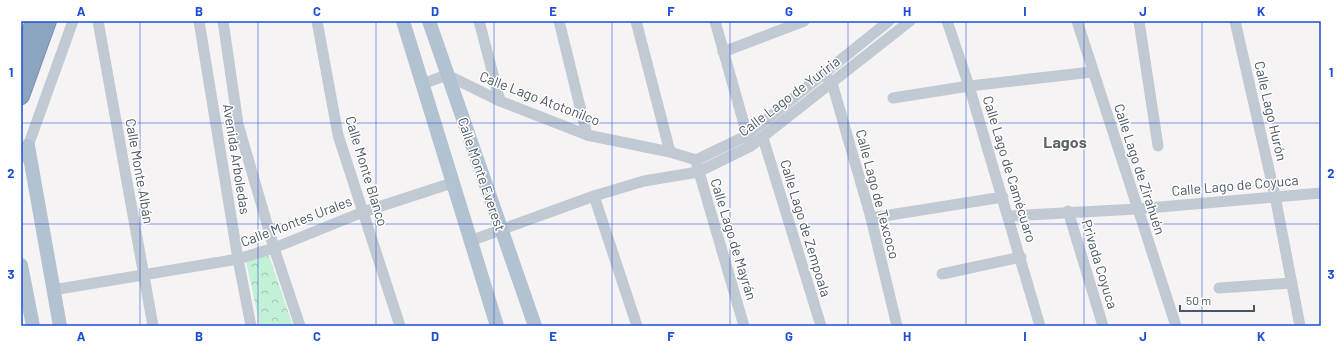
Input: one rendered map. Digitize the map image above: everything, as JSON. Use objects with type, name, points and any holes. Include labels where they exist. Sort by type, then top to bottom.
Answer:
[{"type":"highway","points":[[21,58],[34,21]]},
{"type":"highway","points":[[21,96],[48,21]]},
{"type":"main road","name":"Calle Monte Everest","points":[[403,21],[497,326]]},
{"type":"main road","name":"Calle Monte Everest","points":[[429,21],[535,326]]},
{"type":"main road","points":[[24,152],[60,326]]},
{"type":"main road","points":[[21,264],[33,326]]},
{"type":"street","points":[[24,152],[73,21]]},
{"type":"street","name":"Calle Monte Albán","points":[[98,21],[153,326]]},
{"type":"street","name":"Avenida Arboledas","points":[[199,21],[238,259],[251,326]]},
{"type":"street","name":"Avenida Arboledas","points":[[223,21],[238,124],[274,248],[300,326]]},
{"type":"street","name":"Calle Monte Blanco","points":[[317,21],[338,135],[400,326]]},
{"type":"street","points":[[479,21],[500,101]]},
{"type":"street","points":[[559,21],[587,135]]},
{"type":"street","points":[[636,21],[670,152]]},
{"type":"street","points":[[715,21],[749,141]]},
{"type":"street","points":[[723,52],[804,21]]},
{"type":"street","name":"Calle Lago de Yuriria","points":[[470,241],[594,196],[644,181],[698,172],[749,141],[824,73],[889,21]]},
{"type":"street","name":"Calle Lago de Yuriria","points":[[696,160],[749,141],[763,138],[910,21]]},
{"type":"street","name":"Calle Lago de Camécuaro","points":[[947,21],[970,86],[1040,326]]},
{"type":"street","name":"Calle Lago de Zirahuén","points":[[1077,21],[1092,72],[1176,326]]},
{"type":"street","points":[[1139,21],[1158,146]]},
{"type":"street","name":"Calle Lago Hurón","points":[[1235,21],[1275,196],[1300,326]]},
{"type":"street","points":[[893,98],[970,86],[1092,72]]},
{"type":"street","name":"Calle Lago de Texcoco","points":[[824,73],[832,83],[871,218],[897,326]]},
{"type":"street","points":[[422,84],[447,75]]},
{"type":"street","name":"Calle Lago Atotonilco","points":[[447,75],[500,101],[587,135],[670,152],[696,160]]},
{"type":"street","name":"Calle Lago de Zempoala","points":[[763,138],[821,326]]},
{"type":"street","name":"Calle Lago de Mayrán","points":[[696,160],[698,172],[744,326]]},
{"type":"street","name":"Calle Montes Urales","points":[[53,290],[143,273],[238,259],[274,248],[363,212],[452,183]]},
{"type":"street","name":"Calle Lago de Coyuca","points":[[1009,216],[1068,211],[1137,209],[1321,193]]},
{"type":"street","points":[[594,196],[637,326]]},
{"type":"street","points":[[871,218],[1003,197]]},
{"type":"street","name":"Privada Coyuca","points":[[1068,211],[1103,326]]},
{"type":"street","points":[[942,274],[1021,257]]},
{"type":"street","points":[[1219,288],[1292,283]]},
{"type":"green space","points":[[268,253],[293,326],[260,326],[246,261]]},
{"type":"district","name":"Lagos","points":[[1065,141]]}]
